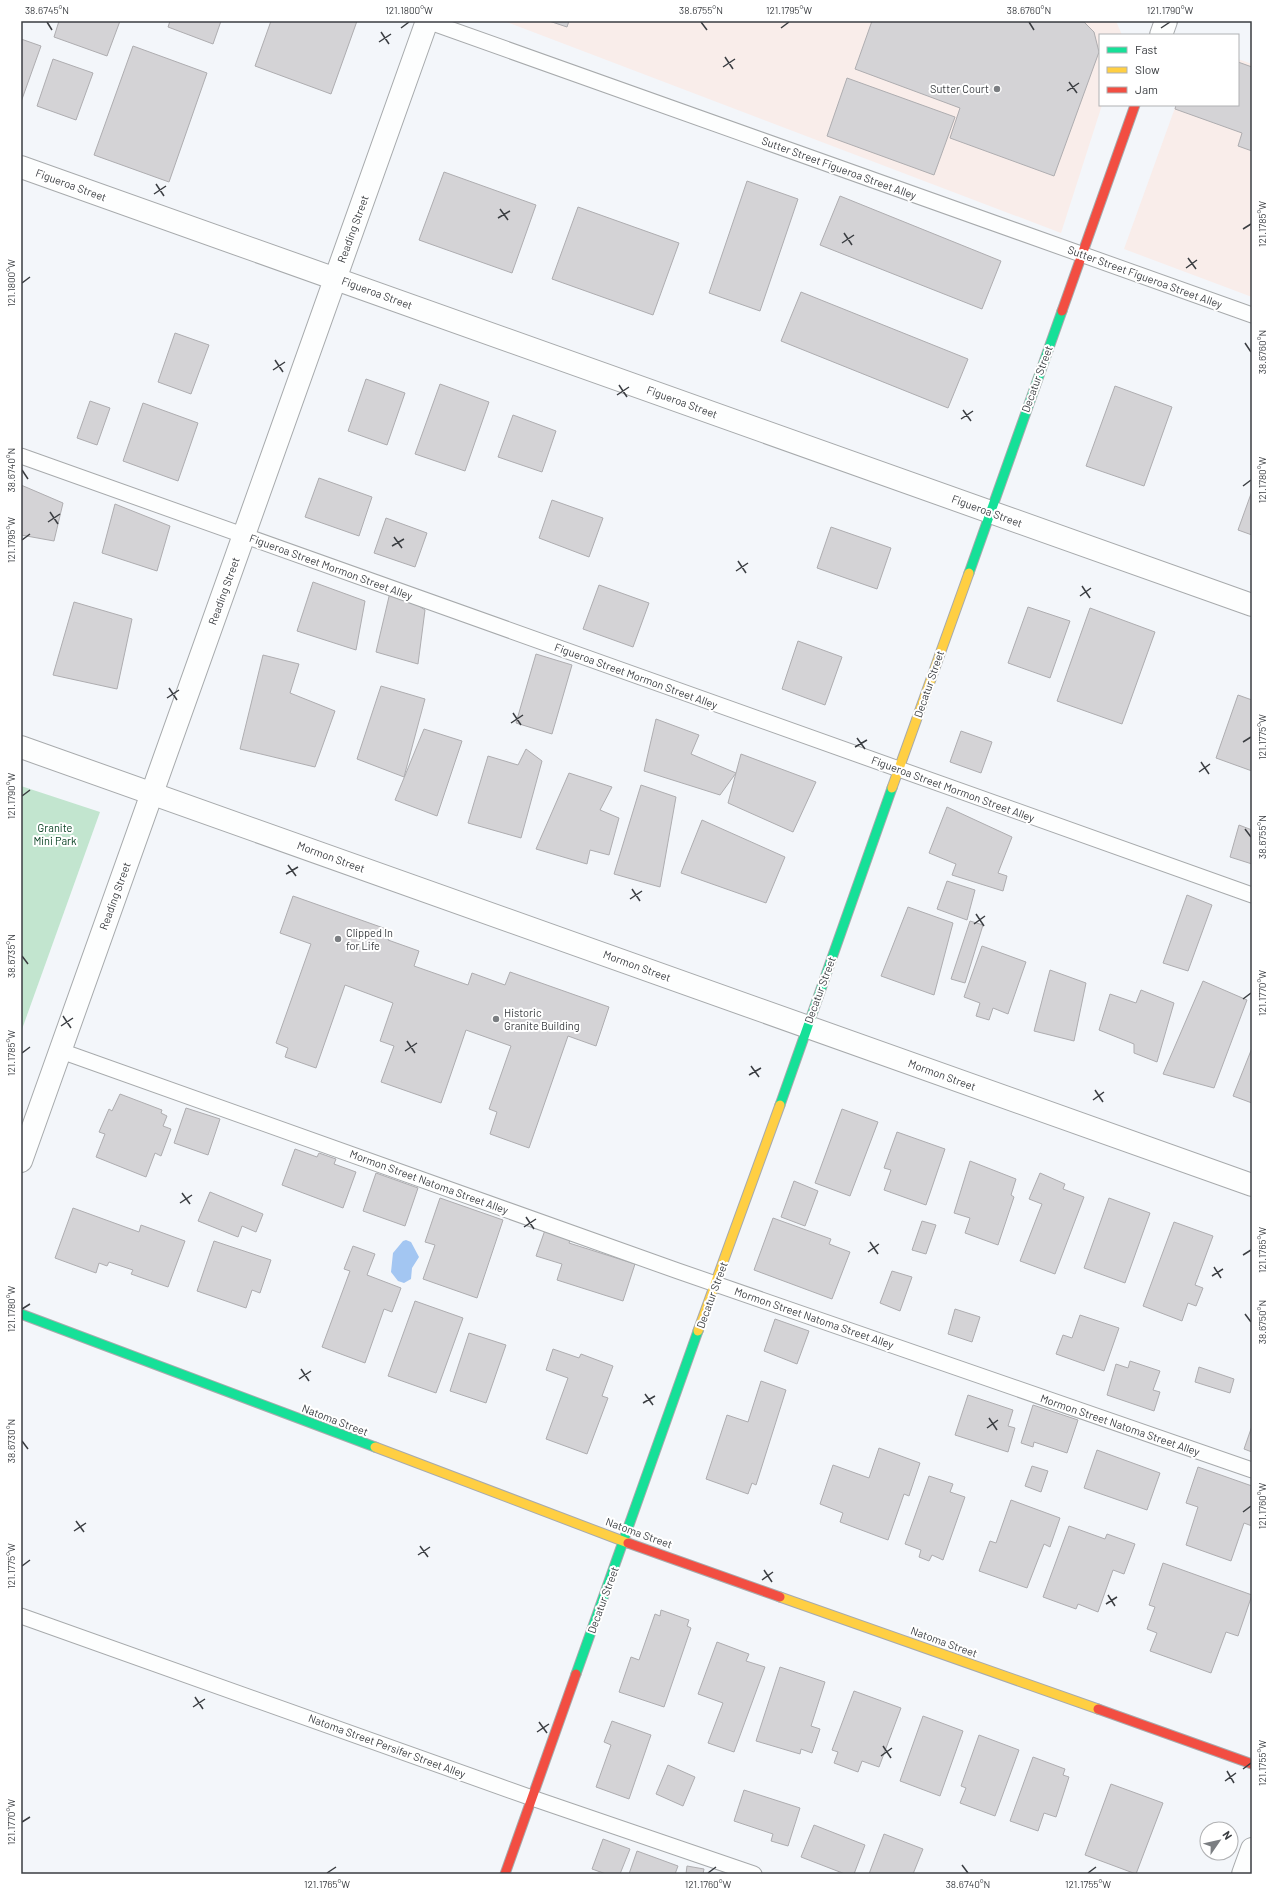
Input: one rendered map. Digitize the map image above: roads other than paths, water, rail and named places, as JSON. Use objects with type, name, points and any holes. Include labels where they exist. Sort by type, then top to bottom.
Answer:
[{"type":"street","name":"Reading Street","points":[[21,1161],[427,21]]},
{"type":"street","points":[[1160,34],[1166,21]]},
{"type":"street","name":"Decatur Street","points":[[505,1874],[715,1284],[765,1150],[807,1027],[1135,106]]},
{"type":"street","name":"Figueroa Street","points":[[21,167],[1252,605]]},
{"type":"street","name":"Mormon Street","points":[[21,747],[1252,1185]]},
{"type":"street","name":"Natoma Street","points":[[21,1314],[624,1541],[1252,1764]]},
{"type":"street","points":[[1243,1874],[1252,1849]]},
{"type":"lane","name":"Sutter Street Figueroa Street Alley","points":[[427,21],[1252,316]]},
{"type":"lane","name":"Figueroa Street Mormon Street Alley","points":[[21,456],[1252,895]]},
{"type":"lane","name":"Mormon Street Natoma Street Alley","points":[[61,1051],[715,1284],[1252,1470]]},
{"type":"lane","name":"Natoma Street Persifer Street Alley","points":[[21,1616],[532,1798],[754,1874]]},
{"type":"water","points":[[406,1240],[411,1242],[419,1257],[412,1268],[411,1279],[404,1283],[398,1281],[391,1272],[393,1253],[403,1241]]},
{"type":"place","name":"Sutter Court","points":[[997,89]]},
{"type":"place","name":"Clipped In for Life","points":[[338,939]]},
{"type":"place","name":"Historic Granite Building","points":[[496,1019]]},
{"type":"park label","name":"Granite Mini Park","points":[[55,834]]}]
